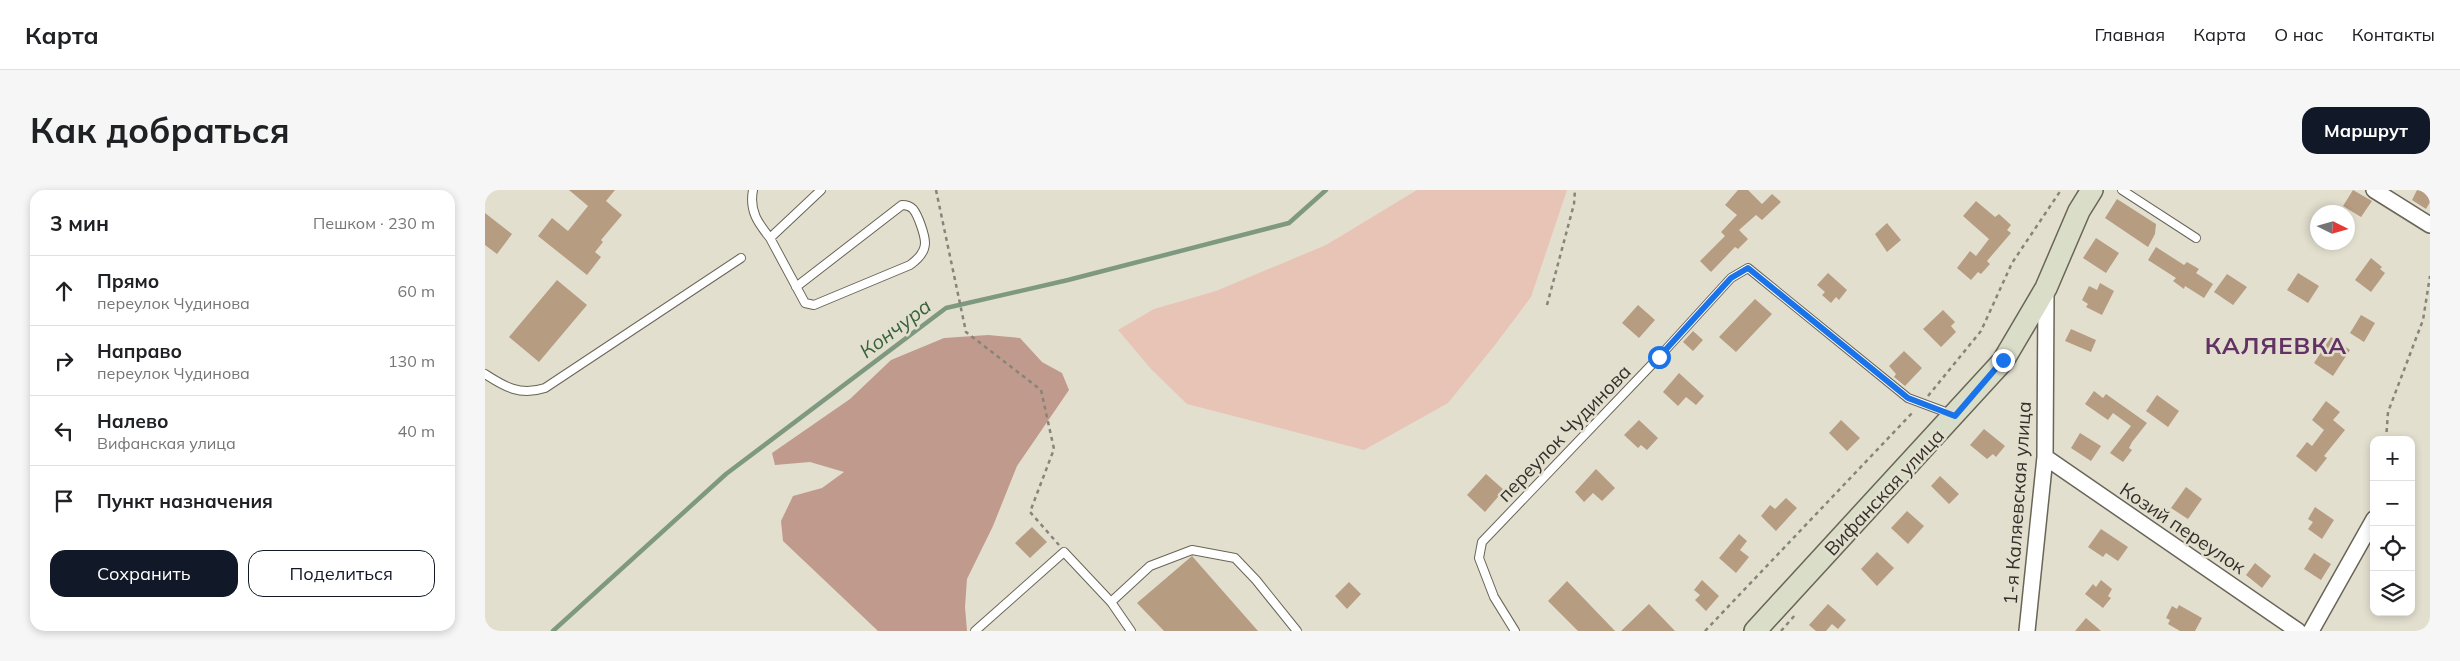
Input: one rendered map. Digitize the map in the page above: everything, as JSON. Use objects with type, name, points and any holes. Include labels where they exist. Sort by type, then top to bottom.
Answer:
[{"type":"main road","name":"Вифанская улица","points":[[1755,631],[1955,416],[2003,360],[2045,288],[2079,211],[2092,190]]},
{"type":"street","points":[[2374,190],[2430,225]]},
{"type":"street","name":"1-я Каляевская улица","points":[[2027,631],[2045,457],[2045,288]]},
{"type":"street","name":"Козий переулок","points":[[2045,457],[2298,631]]},
{"type":"street","points":[[2311,631],[2370,526]]},
{"type":"lane","points":[[753,190],[752,206],[754,215],[770,238],[796,287],[805,303],[814,305],[916,261],[923,250],[925,242],[914,210],[907,205],[903,205],[796,287]]},
{"type":"lane","points":[[770,238],[821,190]]},
{"type":"lane","points":[[2122,190],[2196,238]]},
{"type":"lane","points":[[485,374],[511,390],[527,392],[545,388],[741,258]]},
{"type":"lane","name":"переулок Чудинова","points":[[1515,631],[1494,597],[1479,558],[1482,542],[1731,278],[1748,268],[1908,398],[1955,416]]},
{"type":"lane","points":[[1111,602],[1149,566],[1192,550],[1235,558],[1256,580],[1297,631]]},
{"type":"lane","points":[[975,631],[1064,552],[1111,602],[1131,631]]},
{"type":"path","points":[[936,190],[966,332],[1041,390],[1054,449],[1030,512],[1064,552]]},
{"type":"path","points":[[1547,305],[1574,204],[1575,190]]},
{"type":"path","points":[[1705,631],[1922,403],[1981,331],[2013,263],[2061,190]]},
{"type":"path","points":[[2386,436],[2388,412],[2423,320],[2430,276]]},
{"type":"shaded area","points":[[1417,190],[1567,190],[1531,297],[1495,345],[1448,403],[1364,450],[1187,404],[1151,369],[1118,330],[1154,309],[1216,291],[1326,245]]},
{"type":"shaded area","points":[[988,335],[1020,338],[1042,362],[1062,373],[1069,390],[1017,466],[993,526],[967,579],[965,607],[967,631],[878,631],[783,541],[781,521],[793,496],[822,488],[844,472],[810,462],[775,465],[772,453],[850,399],[891,360],[944,338]]},
{"type":"building","points":[[569,190],[615,190],[606,201],[622,215],[601,240],[603,242],[595,252],[601,257],[587,275],[538,236],[552,218],[568,231],[588,206]]},
{"type":"building","points":[[1738,190],[1748,190],[1762,204],[1772,194],[1781,202],[1762,220],[1756,215],[1739,230],[1748,239],[1738,249],[1735,247],[1711,272],[1700,261],[1725,236],[1721,232],[1737,215],[1725,205]]},
{"type":"building","points":[[2353,190],[2372,201],[2361,217],[2355,213],[2355,205],[2344,205]]},
{"type":"building","points":[[2417,190],[2430,190],[2430,202],[2426,209],[2412,200]]},
{"type":"building","points":[[2117,199],[2156,224],[2155,234],[2148,247],[2105,218]]},
{"type":"building","points":[[1976,201],[1995,217],[1999,214],[2011,225],[2007,230],[2011,233],[1987,261],[1990,264],[1981,274],[1978,272],[1971,280],[1957,268],[1970,251],[1976,256],[1989,239],[1963,216]]},
{"type":"building","points":[[485,213],[512,234],[497,254],[485,245]]},
{"type":"building","points":[[1887,223],[1901,240],[1887,252],[1875,234]]},
{"type":"building","points":[[2096,238],[2119,253],[2106,273],[2083,258]]},
{"type":"building","points":[[2156,247],[2184,265],[2187,262],[2199,269],[2196,273],[2213,284],[2204,298],[2185,286],[2184,289],[2173,281],[2176,278],[2148,260]]},
{"type":"building","points":[[2371,258],[2382,267],[2380,269],[2385,273],[2371,292],[2355,280]]},
{"type":"building","points":[[1828,273],[1847,290],[1839,300],[1836,297],[1831,303],[1822,295],[1825,292],[1817,285]]},
{"type":"building","points":[[2298,273],[2319,286],[2308,303],[2287,290]]},
{"type":"building","points":[[2227,274],[2247,287],[2233,305],[2214,292]]},
{"type":"building","points":[[557,280],[587,305],[539,362],[509,337]]},
{"type":"building","points":[[2100,283],[2114,291],[2102,315],[2086,307],[2088,304],[2082,300],[2089,286],[2097,290]]},
{"type":"building","points":[[1755,299],[1772,314],[1736,352],[1719,337]]},
{"type":"building","points":[[1638,305],[1655,320],[1639,338],[1622,323]]},
{"type":"building","points":[[1943,310],[1955,322],[1951,326],[1956,332],[1941,347],[1923,329]]},
{"type":"building","points":[[2361,315],[2375,323],[2364,342],[2350,333]]},
{"type":"building","points":[[2071,329],[2096,340],[2091,352],[2065,341]]},
{"type":"building","points":[[1693,331],[1703,340],[1693,351],[1683,342]]},
{"type":"building","points":[[2331,337],[2350,350],[2333,376],[2314,363]]},
{"type":"building","points":[[1904,351],[1922,368],[1905,386],[1894,377],[1896,374],[1889,366]]},
{"type":"building","points":[[1679,373],[1704,396],[1696,405],[1686,397],[1678,406],[1663,392]]},
{"type":"building","points":[[2094,391],[2103,398],[2106,394],[2147,423],[2132,442],[2129,448],[2132,450],[2123,462],[2110,453],[2131,426],[2113,413],[2108,420],[2085,404]]},
{"type":"building","points":[[2157,395],[2179,411],[2168,427],[2146,411]]},
{"type":"building","points":[[2326,401],[2340,412],[2333,420],[2345,430],[2324,456],[2327,458],[2316,472],[2296,456],[2307,442],[2312,446],[2324,430],[2312,420]]},
{"type":"building","points":[[1639,420],[1658,438],[1647,450],[1641,445],[1638,448],[1624,435]]},
{"type":"building","points":[[1841,420],[1860,438],[1847,451],[1829,433]]},
{"type":"building","points":[[1984,429],[2005,446],[1996,457],[1993,454],[1987,459],[1970,445]]},
{"type":"building","points":[[2080,433],[2101,446],[2091,461],[2071,448]]},
{"type":"building","points":[[1596,469],[1615,488],[1602,501],[1593,493],[1584,502],[1575,492]]},
{"type":"building","points":[[1486,474],[1504,490],[1485,512],[1467,495]]},
{"type":"building","points":[[1940,476],[1959,494],[1949,504],[1931,486]]},
{"type":"building","points":[[2186,487],[2202,499],[2188,519],[2171,508]]},
{"type":"building","points":[[1786,498],[1797,508],[1776,531],[1761,516],[1770,505],[1775,509]]},
{"type":"building","points":[[2315,507],[2334,520],[2322,539],[2308,529],[2313,522],[2308,519]]},
{"type":"building","points":[[1907,511],[1924,526],[1908,544],[1891,528]]},
{"type":"building","points":[[1032,527],[1047,542],[1030,558],[1015,543]]},
{"type":"building","points":[[2101,529],[2128,547],[2118,561],[2106,553],[2103,557],[2088,547]]},
{"type":"building","points":[[1739,534],[1747,541],[1740,550],[1749,557],[1736,573],[1719,558]]},
{"type":"building","points":[[1877,552],[1894,568],[1877,586],[1861,569]]},
{"type":"building","points":[[2314,553],[2331,564],[2321,580],[2304,569]]},
{"type":"building","points":[[1192,556],[1258,631],[1164,631],[1137,603]]},
{"type":"building","points":[[2255,563],[2271,576],[2262,588],[2246,575]]},
{"type":"building","points":[[1702,580],[1719,596],[1706,611],[1695,600],[1700,595],[1694,590]]},
{"type":"building","points":[[2101,580],[2112,589],[2108,596],[2111,598],[2103,608],[2085,594],[2093,584],[2096,587]]},
{"type":"building","points":[[1567,581],[1615,631],[1578,631],[1548,601]]},
{"type":"building","points":[[1349,582],[1361,594],[1347,609],[1335,596]]},
{"type":"building","points":[[1649,604],[1675,631],[1621,631]]},
{"type":"building","points":[[1828,604],[1846,620],[1838,629],[1832,624],[1826,631],[1816,631],[1809,625]]},
{"type":"building","points":[[2179,605],[2202,618],[2195,631],[2180,631],[2168,624],[2170,620],[2166,618],[2172,606],[2177,609]]},
{"type":"building","points":[[2086,618],[2101,631],[2075,631]]},
{"type":"waterway","name":"Кончура","points":[[553,631],[726,474],[946,308],[1068,280],[1289,223],[1326,190]]},
{"type":"district","name":"КАЛЯЕВКА","points":[[2276,345]]},
{"type":"route","points":[[1659,357],[1731,278],[1748,268],[1908,398],[1955,416],[2003,360]]}]
